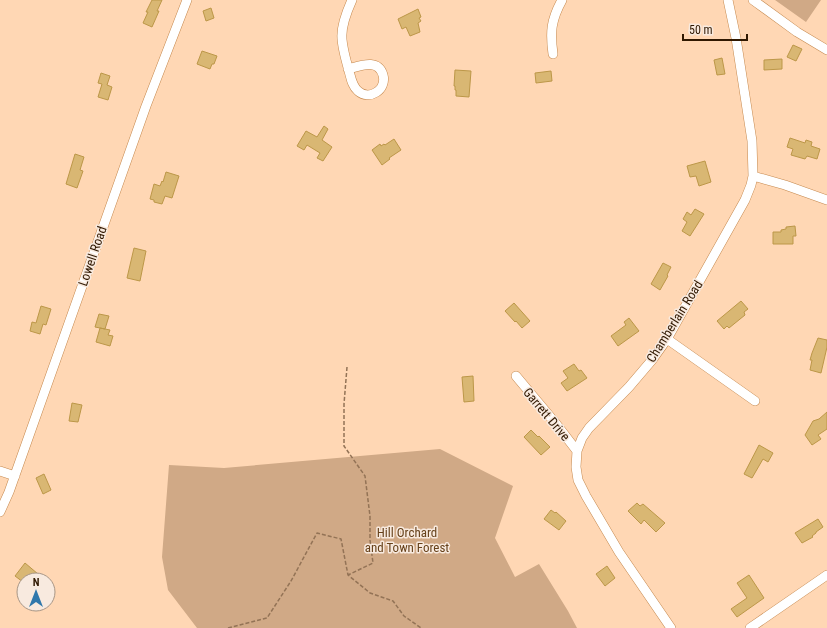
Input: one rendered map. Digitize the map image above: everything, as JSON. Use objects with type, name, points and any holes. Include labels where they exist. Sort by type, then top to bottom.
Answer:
[{"type":"street","name":"Lowell Road","points":[[0,512],[146,106],[178,19],[187,0]]},
{"type":"street","points":[[348,69],[342,46],[341,34],[345,16],[352,0]]},
{"type":"street","points":[[554,54],[551,37],[554,18],[562,0]]},
{"type":"street","name":"Chamberlain Road","points":[[671,628],[619,552],[586,496],[578,480],[576,467],[577,452],[582,438],[589,428],[629,387],[652,360],[667,339],[745,200],[751,185],[753,176],[752,141],[749,116],[728,0]]},
{"type":"street","points":[[753,0],[797,32],[827,50]]},
{"type":"street","points":[[753,176],[786,185],[827,200]]},
{"type":"street","points":[[667,339],[755,401]]},
{"type":"street","name":"Garrett Drive","points":[[516,376],[557,425],[577,452]]},
{"type":"street","points":[[0,471],[14,476]]},
{"type":"street","points":[[750,628],[827,575]]},
{"type":"path","points":[[347,367],[344,404],[344,446],[365,476],[370,516],[370,540],[373,562],[348,575]]},
{"type":"path","points":[[228,628],[267,618],[291,581],[317,533],[341,539],[348,575],[370,593],[393,601],[404,616],[422,628]]},
{"type":"green space","points":[[775,0],[821,0],[806,22]]},
{"type":"green space","name":"Hill Orchard and Town Forest","points":[[440,449],[513,486],[495,538],[515,577],[539,564],[577,628],[197,628],[168,590],[162,557],[169,465],[224,468]]},
{"type":"building","points":[[152,0],[162,0],[152,27],[143,23],[148,12],[146,12]]},
{"type":"building","points":[[211,8],[214,18],[206,21],[203,11]]},
{"type":"building","points":[[418,9],[421,17],[419,18],[421,21],[418,23],[420,32],[410,36],[406,27],[402,29],[398,19]]},
{"type":"building","points":[[793,45],[802,49],[796,61],[787,57]]},
{"type":"building","points":[[202,51],[217,56],[210,69],[197,64]]},
{"type":"building","points":[[722,58],[725,74],[717,75],[714,60]]},
{"type":"building","points":[[782,59],[782,69],[764,70],[764,60]]},
{"type":"building","points":[[455,70],[471,71],[469,97],[456,96],[454,86]]},
{"type":"building","points":[[551,71],[552,81],[536,83],[535,73]]},
{"type":"building","points":[[101,73],[110,76],[107,85],[112,87],[108,100],[98,97],[102,84],[98,83]]},
{"type":"building","points":[[324,126],[328,129],[322,140],[332,147],[323,161],[317,158],[320,153],[307,145],[304,150],[297,146],[306,131],[317,137]]},
{"type":"building","points":[[790,138],[805,143],[806,140],[812,142],[811,146],[820,149],[817,159],[807,156],[805,159],[791,155],[793,149],[787,147]]},
{"type":"building","points":[[394,139],[401,150],[382,165],[372,150],[380,144],[381,146],[384,144],[385,145]]},
{"type":"building","points":[[75,154],[84,157],[80,170],[83,171],[77,188],[66,184]]},
{"type":"building","points":[[705,161],[711,182],[699,186],[696,176],[690,177],[687,166]]},
{"type":"building","points":[[166,172],[179,176],[172,198],[165,196],[162,204],[154,202],[154,200],[150,199],[154,184],[160,186]]},
{"type":"building","points":[[695,209],[704,214],[690,236],[682,231],[687,222],[683,219],[687,212],[691,215]]},
{"type":"building","points":[[795,226],[796,236],[793,236],[793,244],[773,244],[773,232],[781,232],[781,230],[786,229],[786,227]]},
{"type":"building","points":[[134,248],[146,251],[140,281],[127,278]]},
{"type":"building","points":[[663,263],[671,267],[660,290],[651,284]]},
{"type":"building","points":[[741,301],[748,309],[744,312],[745,315],[729,328],[727,326],[724,329],[717,321]]},
{"type":"building","points":[[514,303],[530,321],[522,328],[505,311]]},
{"type":"building","points":[[41,306],[51,309],[46,325],[43,324],[40,334],[30,331],[32,322],[36,323]]},
{"type":"building","points":[[99,314],[109,316],[105,329],[95,327]]},
{"type":"building","points":[[629,318],[639,331],[618,346],[611,336],[626,325],[624,322]]},
{"type":"building","points":[[100,328],[110,330],[108,335],[113,336],[110,346],[96,342]]},
{"type":"building","points":[[818,338],[827,340],[827,347],[821,373],[810,370],[812,360],[810,360]]},
{"type":"building","points":[[574,364],[587,378],[567,391],[561,383],[568,378],[563,371]]},
{"type":"building","points":[[473,376],[474,401],[464,402],[462,377]]},
{"type":"building","points":[[72,403],[82,405],[78,422],[69,421]]},
{"type":"building","points":[[827,412],[827,429],[818,435],[821,439],[812,445],[805,435],[813,421],[819,419]]},
{"type":"building","points":[[531,430],[550,447],[541,455],[524,437]]},
{"type":"building","points":[[759,445],[773,453],[768,462],[763,459],[752,478],[744,474]]},
{"type":"building","points":[[44,474],[51,490],[43,494],[36,478]]},
{"type":"building","points":[[637,503],[640,506],[643,504],[665,523],[656,532],[644,520],[641,524],[628,511]]},
{"type":"building","points":[[551,510],[555,513],[556,512],[566,521],[559,530],[544,519]]},
{"type":"building","points":[[818,519],[823,527],[812,536],[813,537],[802,543],[795,533]]},
{"type":"building","points":[[25,563],[36,572],[18,572]]},
{"type":"building","points":[[607,566],[615,578],[605,586],[596,574]]},
{"type":"building","points":[[749,575],[764,598],[737,617],[731,609],[747,598],[737,583]]}]
